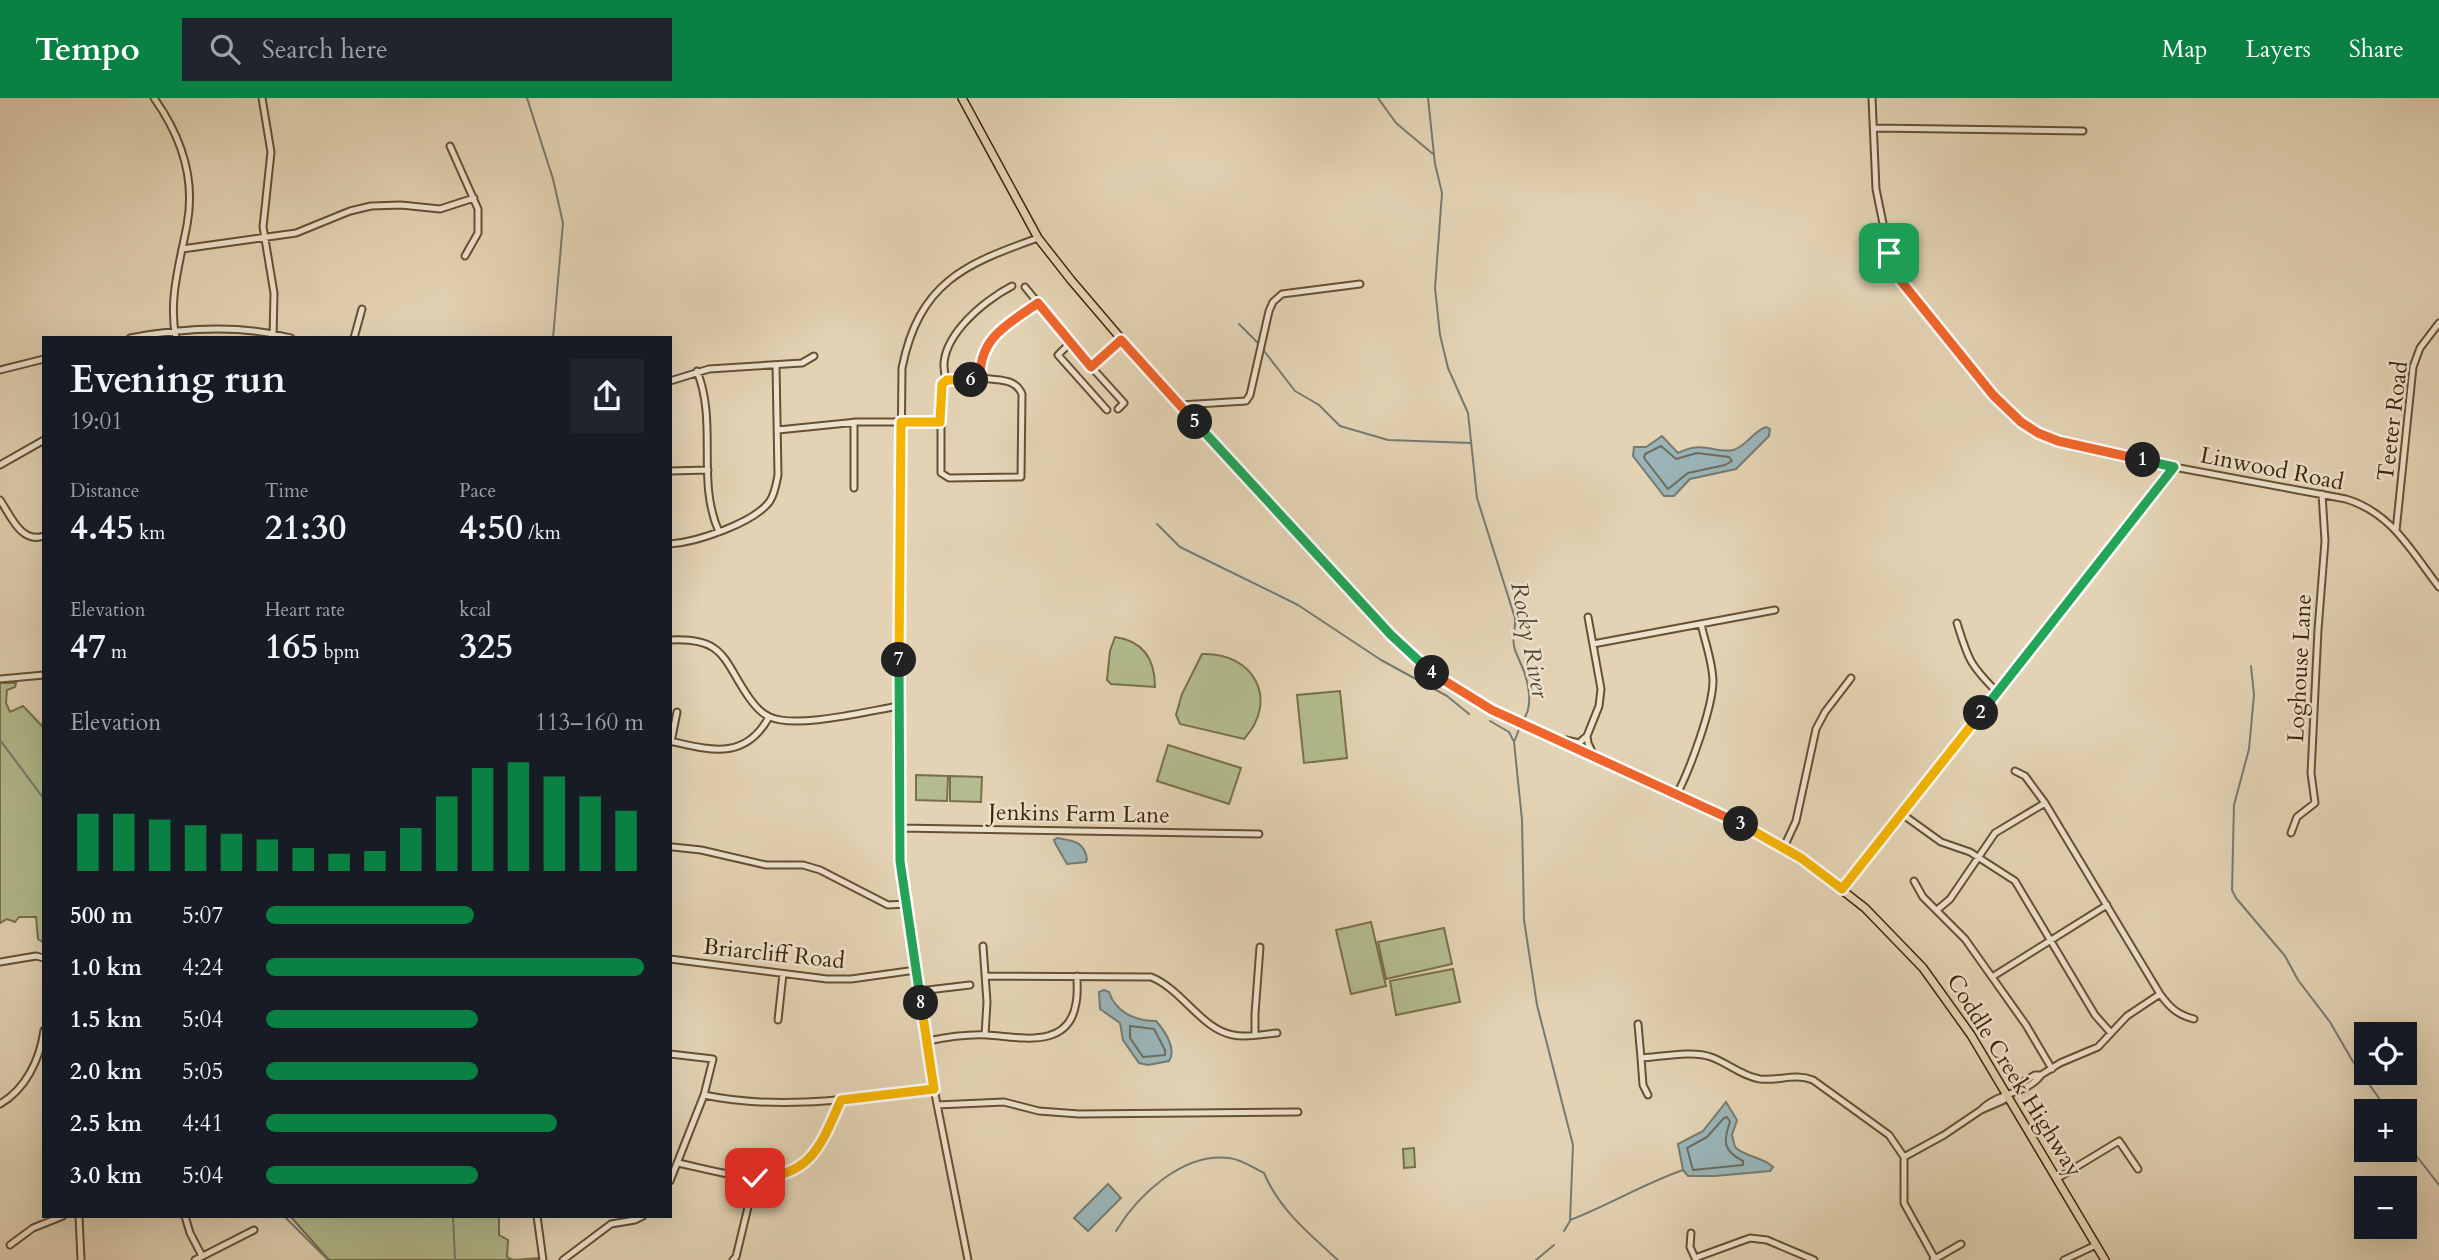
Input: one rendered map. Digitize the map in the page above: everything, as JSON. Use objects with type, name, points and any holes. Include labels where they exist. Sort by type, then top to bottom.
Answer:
[{"type":"main road","name":"Coddle Creek Highway","points":[[962,98],[1038,238],[1121,340],[1391,635],[1430,672],[1492,710],[1677,794],[1784,847],[1865,908],[1923,968],[1950,1003],[2058,1178],[2105,1260]]},
{"type":"street","points":[[153,98],[176,131],[188,172],[190,202],[175,283],[175,334]]},
{"type":"street","points":[[152,336],[249,329],[274,335],[274,293],[264,237],[264,209],[271,152],[262,98]]},
{"type":"street","name":"Linwood Road","points":[[1872,98],[1876,189],[1889,253],[1901,281],[1993,395],[2021,422],[2048,437],[2174,467],[2362,504],[2375,511],[2396,531],[2439,587]]},
{"type":"street","points":[[1874,128],[2083,131]]},
{"type":"street","points":[[450,146],[474,198],[479,221],[478,233],[465,256]]},
{"type":"street","points":[[181,249],[309,229],[350,211],[371,206],[401,205],[440,209],[474,198]]},
{"type":"street","points":[[968,1260],[934,1089],[900,861],[898,828],[902,368],[914,326],[925,307],[946,282],[973,263],[1038,238]]},
{"type":"street","points":[[1180,405],[1246,401],[1250,395],[1269,312],[1273,302],[1282,294],[1360,284]]},
{"type":"street","points":[[947,380],[943,366],[952,342],[963,324],[992,296],[1012,286]]},
{"type":"street","points":[[1025,287],[1070,343],[1124,403],[1118,409]]},
{"type":"street","points":[[980,377],[981,361],[988,343],[1038,303]]},
{"type":"street","points":[[355,336],[362,309]]},
{"type":"street","name":"Teeter Road","points":[[2396,531],[2413,367],[2420,348],[2439,323]]},
{"type":"street","points":[[1091,367],[1121,340]]},
{"type":"street","points":[[1070,343],[1058,355],[1107,411]]},
{"type":"street","points":[[672,380],[697,372],[802,363],[814,356]]},
{"type":"street","points":[[0,370],[42,360]]},
{"type":"street","points":[[672,544],[698,540],[719,532],[768,504],[775,493],[778,475],[776,365]]},
{"type":"street","points":[[697,372],[706,406],[710,508],[719,532]]},
{"type":"street","points":[[980,377],[1016,384],[1022,394],[1021,477],[945,477],[940,469],[940,422],[941,388],[947,380],[974,380],[980,377]]},
{"type":"street","points":[[854,422],[854,488]]},
{"type":"street","points":[[778,430],[854,422],[940,422]]},
{"type":"street","points":[[0,465],[42,441]]},
{"type":"street","points":[[1842,889],[2174,467]]},
{"type":"street","points":[[672,471],[708,471]]},
{"type":"street","name":"Loghouse Lane","points":[[2291,833],[2297,817],[2315,803],[2311,773],[2325,541],[2322,494]]},
{"type":"street","points":[[0,500],[28,538],[42,537]]},
{"type":"street","points":[[1593,644],[1775,610]]},
{"type":"street","points":[[1557,740],[1579,743],[1587,736],[1601,697],[1588,617]]},
{"type":"street","points":[[1957,623],[1968,659],[1997,692]]},
{"type":"street","points":[[1677,794],[1687,774],[1711,696],[1713,680],[1701,624]]},
{"type":"street","points":[[672,640],[692,639],[717,649],[756,707],[769,717],[796,722],[899,706]]},
{"type":"street","points":[[0,679],[42,675]]},
{"type":"street","points":[[1784,847],[1796,821],[1816,729],[1825,712],[1852,678]]},
{"type":"street","points":[[672,733],[677,712]]},
{"type":"street","points":[[672,742],[722,751],[732,749],[752,736],[769,717]]},
{"type":"street","points":[[1587,736],[1590,750],[1596,758]]},
{"type":"street","points":[[2015,771],[2025,776],[2045,803],[2160,995],[2170,1008],[2181,1016],[2194,1019]]},
{"type":"street","points":[[1937,910],[1950,899],[1995,833],[2045,803]]},
{"type":"street","points":[[1902,814],[1941,842],[1970,852],[2015,881],[2095,1015],[2111,1033]]},
{"type":"street","name":"Jenkins Farm Lane","points":[[898,828],[1259,834]]},
{"type":"street","points":[[673,847],[766,864],[803,865],[820,870],[888,905],[907,904]]},
{"type":"street","points":[[1914,881],[1923,897],[1965,939],[2026,1025],[2052,1069]]},
{"type":"street","points":[[1992,977],[2050,938],[2107,905]]},
{"type":"street","points":[[983,946],[987,1002],[985,1035]]},
{"type":"street","points":[[1255,1035],[1260,947]]},
{"type":"street","points":[[0,962],[36,956],[42,958]]},
{"type":"street","name":"Briarcliff Road","points":[[672,960],[783,974],[851,979],[916,970]]},
{"type":"street","points":[[778,1020],[783,974]]},
{"type":"street","points":[[985,976],[1151,977],[1172,989],[1216,1028],[1235,1036],[1278,1033]]},
{"type":"street","points":[[928,1041],[951,1036],[985,1035],[1038,1039],[1056,1033],[1065,1025],[1076,1004],[1077,976]]},
{"type":"street","points":[[919,991],[970,985]]},
{"type":"street","points":[[1904,1157],[1944,1135],[2000,1097],[2021,1090],[2038,1080],[2041,1075],[2098,1047],[2137,1008],[2160,995]]},
{"type":"street","points":[[1638,1024],[1643,1085],[1648,1095]]},
{"type":"street","points":[[0,1104],[11,1097],[27,1078],[37,1058],[42,1038]]},
{"type":"street","points":[[672,1054],[713,1059],[704,1095],[672,1176]]},
{"type":"street","points":[[1641,1058],[1702,1054],[1756,1078],[1802,1076],[1814,1080],[1889,1135],[1904,1157],[1904,1203],[1934,1259],[1961,1244]]},
{"type":"street","points":[[704,1095],[738,1102],[763,1103],[841,1100],[934,1089]]},
{"type":"street","points":[[678,1163],[755,1178],[786,1174],[801,1167],[813,1156],[822,1143],[841,1100]]},
{"type":"street","points":[[937,1105],[1004,1102],[1039,1111],[1079,1114],[1298,1112]]},
{"type":"street","points":[[2058,1178],[2119,1141],[2138,1169]]},
{"type":"street","points":[[733,1260],[736,1257],[755,1178]]},
{"type":"street","points":[[10,1245],[33,1228],[57,1218]]},
{"type":"street","points":[[79,1218],[81,1260]]},
{"type":"street","points":[[186,1218],[202,1256]]},
{"type":"street","points":[[537,1218],[543,1260]]},
{"type":"street","points":[[563,1260],[611,1224],[639,1218]]},
{"type":"street","points":[[195,1260],[254,1230]]},
{"type":"street","points":[[1691,1233],[1690,1247],[1695,1259],[1751,1238],[1767,1240],[1799,1257],[1814,1260]]},
{"type":"street","points":[[2064,1260],[2096,1245]]},
{"type":"green space","points":[[1115,637],[1133,643],[1146,653],[1153,668],[1155,687],[1111,684],[1107,680],[1110,651]]},
{"type":"green space","points":[[1202,654],[1220,655],[1235,661],[1247,669],[1256,681],[1260,694],[1260,709],[1255,724],[1244,739],[1180,724],[1176,715],[1182,694]]},
{"type":"green space","points":[[0,683],[16,683],[15,687],[7,690],[6,703],[10,712],[23,706],[42,726],[42,942],[38,939],[36,917],[19,917],[15,922],[7,919],[0,923]]},
{"type":"green space","points":[[1340,691],[1347,758],[1304,763],[1297,695]]},
{"type":"green space","points":[[1168,745],[1241,768],[1229,804],[1157,781]]},
{"type":"green space","points":[[916,775],[948,776],[947,801],[916,800]]},
{"type":"green space","points":[[950,776],[982,777],[981,802],[950,801]]},
{"type":"green space","points":[[1371,922],[1386,986],[1351,994],[1336,930]]},
{"type":"green space","points":[[1444,928],[1452,964],[1386,979],[1378,942]]},
{"type":"green space","points":[[1453,969],[1460,1002],[1396,1015],[1390,981]]},
{"type":"green space","points":[[1414,1148],[1415,1167],[1404,1168],[1403,1149]]},
{"type":"green space","points":[[292,1218],[499,1218],[499,1235],[508,1240],[507,1257],[513,1260],[329,1260]]},
{"type":"water","points":[[1766,427],[1770,429],[1769,436],[1736,469],[1690,479],[1674,496],[1664,496],[1633,456],[1634,447],[1646,447],[1662,436],[1678,453],[1702,447],[1733,450]]},
{"type":"water","points":[[1057,838],[1080,845],[1086,853],[1086,862],[1067,864],[1055,843]]},
{"type":"water","points":[[1099,992],[1109,992],[1116,1005],[1128,1014],[1156,1021],[1171,1046],[1169,1061],[1148,1065],[1139,1063],[1123,1040],[1120,1023],[1100,1009]]},
{"type":"water","points":[[1726,1102],[1737,1120],[1732,1135],[1735,1147],[1773,1167],[1770,1171],[1688,1176],[1683,1170],[1678,1144],[1703,1131]]},
{"type":"water","points":[[1108,1184],[1121,1198],[1088,1231],[1074,1218]]},
{"type":"waterway","points":[[527,98],[553,179],[563,223],[553,336]]},
{"type":"waterway","points":[[1378,98],[1396,123],[1433,154]]},
{"type":"waterway","name":"Rocky River","points":[[1428,98],[1435,164],[1442,193],[1435,288],[1440,335],[1448,368],[1468,413],[1477,498],[1515,618],[1514,646],[1526,676],[1529,692],[1528,708],[1522,721]]},
{"type":"waterway","points":[[1239,324],[1258,343],[1295,391],[1319,405],[1340,426],[1388,440],[1471,443]]},
{"type":"waterway","points":[[1157,524],[1180,547],[1298,605],[1381,660],[1447,696],[1469,714]]},
{"type":"waterway","points":[[2251,666],[2254,695],[2249,749],[2234,805],[2232,890],[2285,956],[2298,980],[2330,1022],[2380,1099]]},
{"type":"waterway","points":[[1490,721],[1509,732],[1513,740]]},
{"type":"waterway","name":"Rocky River","points":[[1520,727],[1514,742],[1522,820],[1524,920],[1537,1005],[1573,1145],[1570,1221],[1564,1231]]},
{"type":"waterway","points":[[0,740],[42,796]]},
{"type":"waterway","points":[[2417,1157],[2439,1185]]},
{"type":"waterway","points":[[1116,1231],[1149,1190],[1179,1169],[1212,1158],[1229,1158],[1264,1173],[1286,1209],[1338,1260]]},
{"type":"waterway","points":[[1570,1220],[1683,1170]]},
{"type":"waterway","points":[[286,1218],[328,1260]]},
{"type":"waterway","points":[[453,1218],[455,1260]]},
{"type":"waterway","name":"Rocky River","points":[[1536,1260],[1554,1245]]},
{"type":"route","points":[[755,1178],[771,1178],[801,1167],[822,1143],[841,1100],[934,1089],[900,861],[898,828],[901,422],[940,422],[942,384],[947,380],[974,380],[980,377],[983,352],[988,343],[1018,317],[1038,303],[1091,367],[1121,340],[1328,569],[1430,672],[1492,710],[1765,836],[1801,858],[1842,889],[2174,467],[2058,441],[2021,422],[1993,395],[1901,281],[1889,253]]}]
